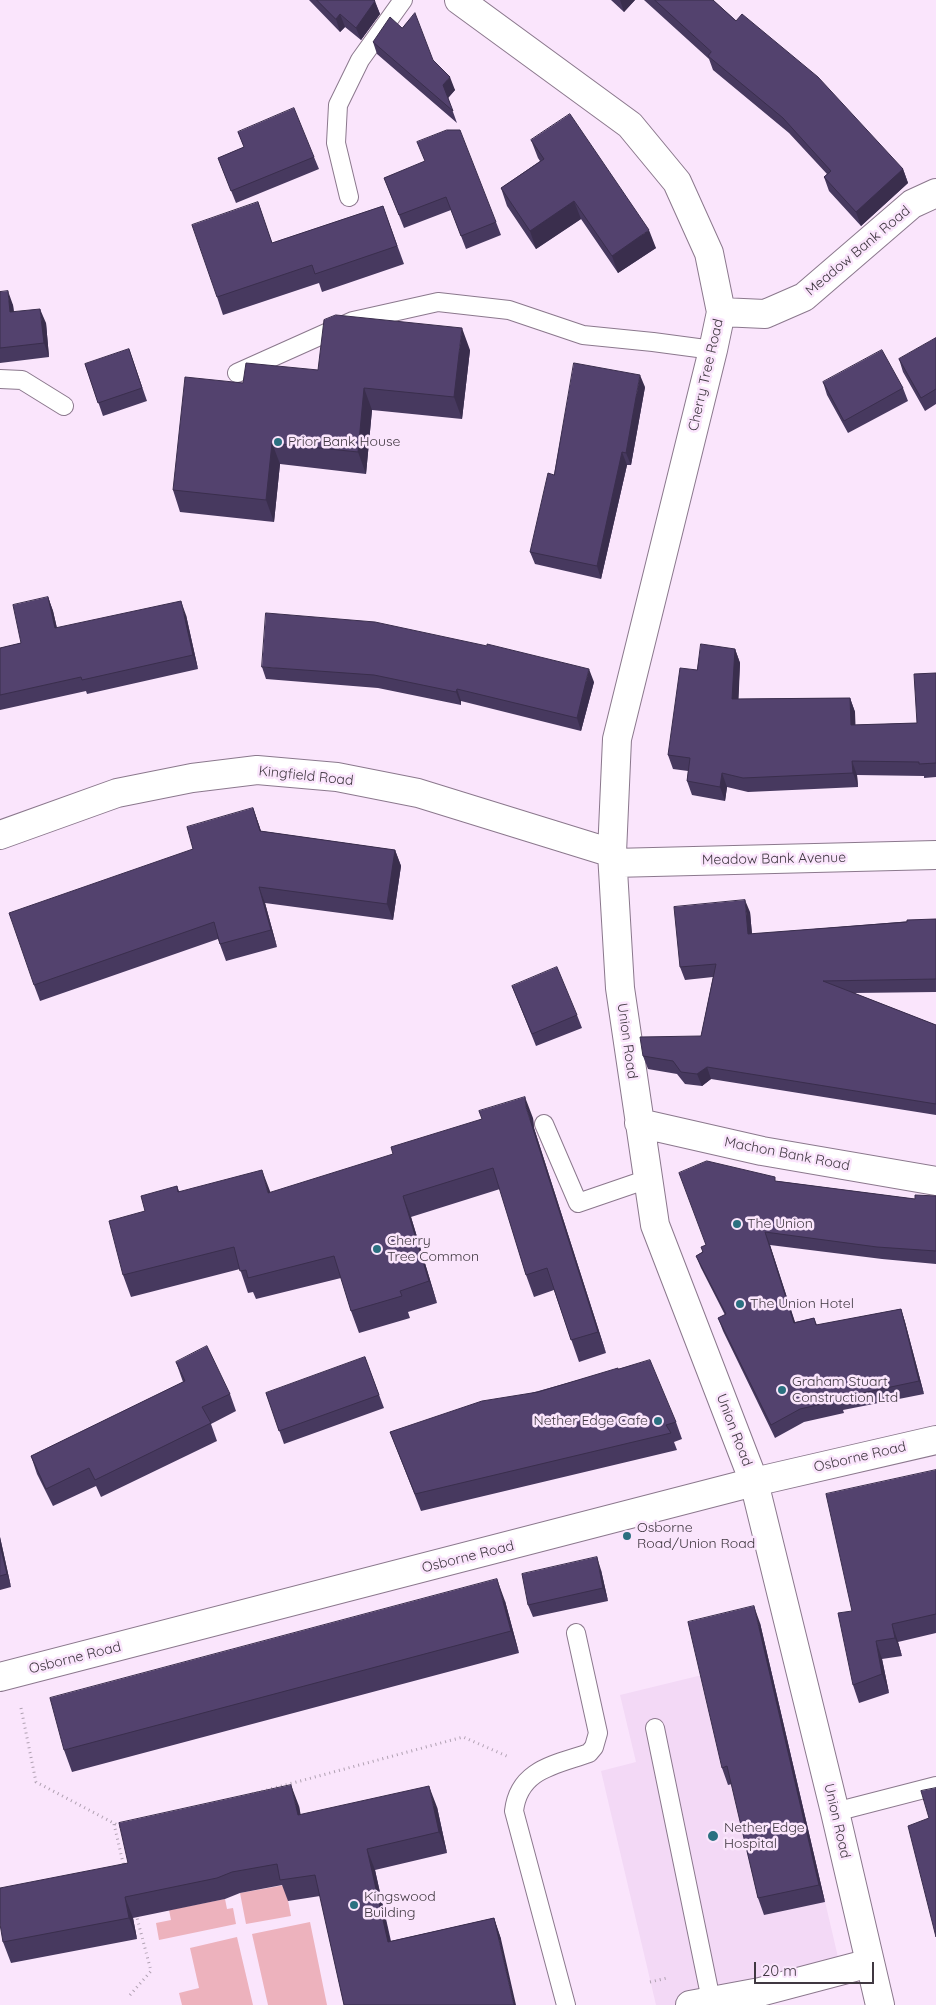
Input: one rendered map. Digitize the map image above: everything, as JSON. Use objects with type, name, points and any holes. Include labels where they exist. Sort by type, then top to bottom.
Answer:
[{"type":"street","name":"Cherry Tree Road","points":[[459,0],[630,125],[677,182],[709,253],[720,312],[714,350],[617,739],[612,858]]},
{"type":"street","name":"Meadow Bank Road","points":[[720,312],[765,314],[804,298],[912,204],[936,193]]},
{"type":"street","name":"Kingfield Road","points":[[0,835],[117,793],[192,778],[257,770],[337,777],[418,794],[612,858]]},
{"type":"street","name":"Meadow Bank Avenue","points":[[612,858],[936,855]]},
{"type":"street","name":"Union Road","points":[[612,858],[620,988],[655,1225],[754,1482],[880,2005]]},
{"type":"street","name":"Machon Bank Road","points":[[639,1123],[762,1151],[936,1181]]},
{"type":"street","name":"Osborne Road","points":[[9,1675],[754,1482],[936,1440]]},
{"type":"street","points":[[701,2002],[761,1998],[870,1963]]},
{"type":"lane","points":[[349,197],[336,143],[338,105],[360,60],[403,0]]},
{"type":"lane","points":[[237,373],[353,321],[438,302],[509,310],[583,335],[714,350]]},
{"type":"lane","points":[[0,380],[22,380],[64,406]]},
{"type":"lane","points":[[544,1124],[578,1203],[648,1179]]},
{"type":"lane","points":[[566,2005],[514,1811],[516,1798],[523,1784],[539,1771],[589,1753],[594,1747],[598,1734],[576,1633]]},
{"type":"lane","points":[[655,1728],[701,2002]]},
{"type":"lane","points":[[835,1812],[936,1786]]},
{"type":"path","points":[[9,1675],[21,1706],[36,1782],[114,1824],[123,1828],[132,1826]]},
{"type":"path","points":[[246,1796],[463,1737],[539,1771]]},
{"type":"path","points":[[114,1824],[125,1870]]},
{"type":"path","points":[[130,1995],[151,1971],[135,1907]]},
{"type":"shaded area","name":"Nether Edge Hospital","points":[[760,1623],[841,1970],[692,2005],[656,2005],[601,1771],[636,1762],[620,1695],[702,1675],[694,1639]]},
{"type":"shaded area","points":[[285,1885],[291,1916],[246,1924],[240,1893]]},
{"type":"shaded area","points":[[225,1899],[227,1909],[233,1908],[236,1924],[159,1940],[156,1923],[171,1920],[169,1910]]},
{"type":"shaded area","points":[[310,1922],[327,2005],[268,2005],[252,1934]]},
{"type":"shaded area","points":[[237,1937],[253,2005],[182,2005],[179,1993],[199,1988],[190,1948]]},
{"type":"building","points":[[317,0],[375,1],[356,28],[340,14],[336,19]]},
{"type":"building","points":[[655,0],[713,0],[736,21],[742,14],[818,77],[903,169],[856,212],[824,177],[831,171],[783,118],[708,56],[711,52]]},
{"type":"building","points":[[415,13],[433,60],[450,77],[443,85],[453,111],[373,42],[390,17],[402,28]]},
{"type":"building","points":[[294,108],[314,157],[231,191],[218,158],[244,147],[238,132]]},
{"type":"building","points":[[570,114],[649,230],[612,256],[574,201],[530,231],[501,188],[544,159],[531,140]]},
{"type":"building","points":[[447,130],[460,130],[496,222],[461,236],[446,197],[399,215],[384,178],[425,161],[417,142]]},
{"type":"building","points":[[258,202],[272,243],[383,206],[397,246],[315,274],[312,265],[217,297],[192,225]]},
{"type":"building","points":[[8,291],[10,312],[40,309],[44,343],[0,348],[0,292]]},
{"type":"building","name":"Prior Bank House","points":[[336,315],[462,328],[454,397],[364,388],[358,452],[272,443],[266,500],[173,490],[185,377],[243,383],[246,363],[318,370],[324,320]]},
{"type":"building","points":[[936,338],[936,389],[921,398],[899,359]]},
{"type":"building","points":[[129,349],[142,388],[98,403],[85,364]]},
{"type":"building","points":[[882,350],[903,388],[844,421],[823,382]]},
{"type":"building","points":[[574,363],[640,375],[626,453],[622,452],[597,566],[530,552],[548,473],[554,475]]},
{"type":"building","points":[[48,597],[55,628],[181,601],[193,655],[82,680],[81,677],[0,695],[0,648],[21,643],[13,605]]},
{"type":"building","points":[[266,613],[375,622],[487,646],[487,644],[589,669],[577,718],[457,689],[456,692],[374,675],[262,667]]},
{"type":"building","points":[[701,644],[735,649],[732,699],[850,698],[851,725],[917,723],[914,674],[936,673],[936,763],[852,761],[853,773],[743,778],[722,773],[720,787],[687,781],[690,758],[668,755],[680,668],[697,670]]},
{"type":"building","points":[[253,808],[260,831],[395,850],[387,904],[259,887],[271,930],[220,944],[214,922],[34,985],[9,913],[193,849],[187,827]]},
{"type":"building","points":[[745,900],[748,934],[936,919],[936,979],[823,981],[936,1025],[936,1104],[707,1067],[697,1074],[681,1072],[673,1061],[643,1056],[640,1037],[701,1036],[716,964],[680,967],[674,907]]},
{"type":"building","points":[[557,967],[577,1015],[532,1034],[512,986]]},
{"type":"building","points":[[525,1097],[526,1107],[598,1332],[571,1340],[547,1268],[526,1275],[493,1168],[403,1196],[429,1281],[400,1291],[402,1296],[351,1311],[334,1256],[248,1278],[246,1270],[240,1271],[234,1247],[123,1275],[109,1221],[145,1211],[141,1196],[177,1186],[178,1192],[262,1170],[268,1193],[393,1154],[391,1147],[482,1119],[479,1111]]},
{"type":"building","points":[[707,1161],[775,1177],[775,1181],[915,1199],[915,1195],[936,1196],[936,1251],[877,1247],[765,1232],[794,1323],[814,1318],[816,1325],[901,1309],[919,1381],[839,1398],[839,1400],[800,1409],[771,1425],[718,1318],[726,1314],[696,1256],[703,1252],[701,1247],[706,1245],[679,1173]]},
{"type":"building","points":[[207,1346],[230,1394],[202,1407],[211,1423],[95,1480],[89,1468],[46,1489],[31,1456],[185,1381],[176,1362]]},
{"type":"building","points":[[365,1357],[379,1395],[279,1431],[266,1393]]},
{"type":"building","points":[[650,1360],[676,1422],[666,1425],[671,1433],[415,1494],[390,1432],[482,1401],[538,1392]]},
{"type":"building","points":[[936,1470],[936,1614],[892,1624],[895,1638],[876,1641],[882,1674],[853,1685],[838,1613],[852,1611],[826,1494]]},
{"type":"building","points":[[0,1545],[7,1574],[0,1576]]},
{"type":"building","points":[[597,1557],[603,1588],[528,1605],[522,1574]]},
{"type":"building","points":[[497,1579],[511,1631],[64,1750],[50,1698]]},
{"type":"building","points":[[754,1606],[819,1885],[758,1898],[727,1766],[722,1768],[688,1622]]},
{"type":"building","points":[[291,1785],[298,1815],[429,1786],[439,1832],[367,1849],[388,1942],[494,1918],[514,2005],[344,2005],[315,1875],[280,1880],[277,1864],[232,1872],[217,1878],[125,1897],[129,1918],[3,1942],[0,1924],[0,1888],[128,1863],[119,1823]]},
{"type":"building","points":[[936,1788],[936,1937],[908,1826],[929,1818],[921,1791]]},
{"type":"place","name":"Prior Bank House","points":[[278,442]]},
{"type":"place","name":"The Union","points":[[737,1224]]},
{"type":"place","name":"Cherry Tree Common","points":[[377,1249]]},
{"type":"place","name":"The Union Hotel","points":[[740,1304]]},
{"type":"place","name":"Graham Stuart Construction Ltd","points":[[782,1390]]},
{"type":"place","name":"Nether Edge Cafe","points":[[658,1421]]},
{"type":"place","name":"Osborne Road/Union Road","points":[[627,1536]]},
{"type":"place","name":"Nether Edge Hospital","points":[[713,1836]]},
{"type":"place","name":"Kingswood Building","points":[[354,1905]]}]
